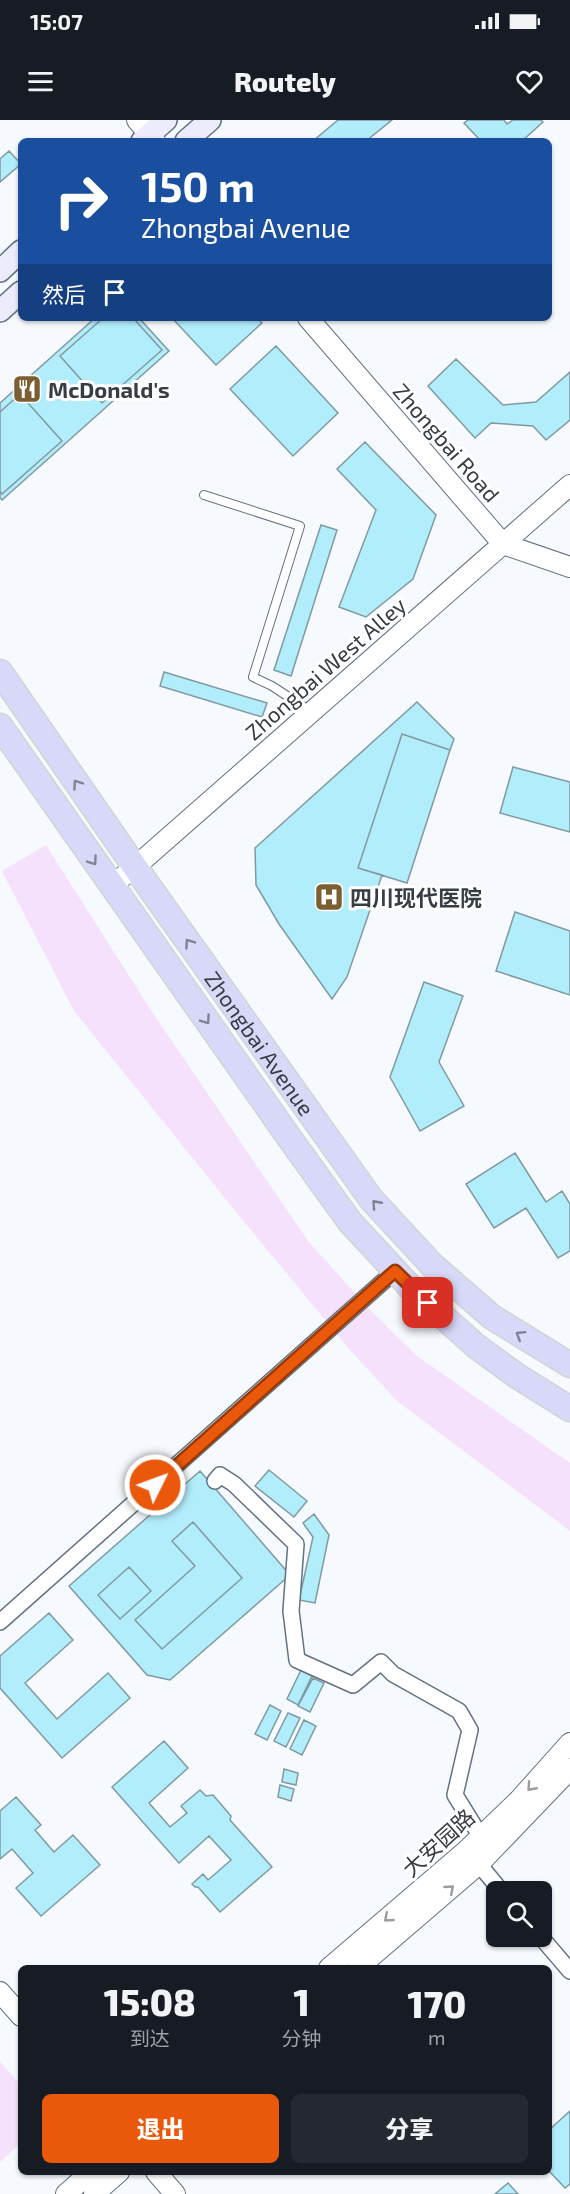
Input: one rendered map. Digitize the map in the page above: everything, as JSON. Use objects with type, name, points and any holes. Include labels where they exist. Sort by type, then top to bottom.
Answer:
[{"type":"main road","points":[[146,134],[166,120]]},
{"type":"main road","points":[[189,138],[210,120]]},
{"type":"main road","points":[[0,271],[18,254]]},
{"type":"main road","points":[[0,311],[18,295]]},
{"type":"main road","name":"Zhongbai Avenue","points":[[0,672],[135,867],[371,1199],[431,1264],[492,1317],[570,1365]]},
{"type":"main road","name":"Zhongbai Avenue","points":[[0,726],[350,1222],[412,1289],[476,1346],[517,1376],[570,1409]]},
{"type":"street","name":"Zhongbai Road","points":[[311,321],[503,544]]},
{"type":"street","name":"Zhongbai West Alley","points":[[111,886],[570,485]]},
{"type":"street","points":[[503,544],[570,567]]},
{"type":"street","points":[[0,1623],[395,1271]]},
{"type":"street","points":[[215,1480],[220,1475],[234,1484],[296,1544],[291,1611],[297,1660],[353,1685],[381,1662],[393,1674],[459,1711],[470,1730],[455,1795],[476,1850],[495,1881]]},
{"type":"street","name":"大安园路","points":[[333,1965],[476,1850],[570,1743]]},
{"type":"street","points":[[361,1965],[476,1850],[570,1769]]},
{"type":"street","points":[[549,1947],[570,1971]]},
{"type":"street","points":[[0,1992],[18,2013]]},
{"type":"street","points":[[66,2194],[88,2175]]},
{"type":"street","points":[[94,2194],[116,2175]]},
{"type":"street","points":[[159,2175],[176,2194]]},
{"type":"lane","points":[[204,495],[300,526],[253,677],[272,686],[311,712]]},
{"type":"shaded area","points":[[46,845],[152,1012],[308,1241],[372,1312],[417,1356],[570,1463],[570,1531],[397,1401],[350,1350],[74,1011],[2,871]]},
{"type":"shaded area","points":[[0,2062],[18,2082],[18,2146],[0,2162]]},
{"type":"building","points":[[338,120],[392,120],[370,138],[317,138]]},
{"type":"building","points":[[468,120],[504,120],[507,124],[513,120],[541,120],[543,122],[525,138],[478,138],[464,123]]},
{"type":"building","points":[[9,151],[18,161],[18,167],[0,182],[0,159]]},
{"type":"building","points":[[92,321],[142,321],[169,351],[2,500],[0,498],[0,403]]},
{"type":"building","points":[[100,321],[136,321],[162,350],[102,403],[60,356]]},
{"type":"building","points":[[175,321],[260,321],[262,323],[216,365]]},
{"type":"building","points":[[276,346],[338,413],[293,456],[230,389]]},
{"type":"building","points":[[456,359],[503,405],[536,402],[570,372],[570,420],[546,440],[533,426],[491,423],[475,438],[428,386]]},
{"type":"building","points":[[20,394],[62,441],[2,494],[0,491],[0,412]]},
{"type":"building","points":[[365,442],[436,515],[413,579],[366,617],[339,607],[376,510],[337,469]]},
{"type":"building","points":[[321,525],[337,530],[291,676],[274,670]]},
{"type":"building","points":[[164,672],[267,703],[262,717],[160,686]]},
{"type":"building","points":[[417,702],[454,739],[450,750],[402,734],[358,868],[382,875],[347,977],[332,999],[279,924],[256,885],[255,848]]},
{"type":"building","points":[[402,734],[450,750],[407,883],[358,868]]},
{"type":"building","points":[[513,767],[570,782],[570,832],[500,813]]},
{"type":"building","points":[[515,912],[570,931],[570,995],[496,971]]},
{"type":"building","points":[[424,982],[463,996],[439,1062],[464,1106],[420,1131],[390,1077]]},
{"type":"building","points":[[515,1153],[546,1202],[562,1191],[570,1204],[570,1251],[558,1258],[526,1208],[494,1228],[466,1184]]},
{"type":"building","points":[[269,1470],[307,1501],[294,1517],[255,1486]]},
{"type":"building","points":[[200,1471],[290,1575],[170,1680],[147,1675],[69,1586]]},
{"type":"building","points":[[314,1514],[329,1535],[315,1603],[299,1600],[313,1537],[303,1523]]},
{"type":"building","points":[[193,1522],[242,1578],[162,1649],[135,1620],[195,1566],[172,1541]]},
{"type":"building","points":[[129,1567],[151,1591],[120,1619],[98,1595]]},
{"type":"building","points":[[49,1613],[73,1640],[25,1683],[57,1719],[108,1673],[130,1698],[62,1758],[0,1688],[0,1656]]},
{"type":"building","points":[[301,1670],[312,1676],[298,1705],[287,1699]]},
{"type":"building","points":[[313,1678],[324,1683],[310,1712],[298,1706]]},
{"type":"building","points":[[270,1705],[281,1711],[267,1740],[255,1734]]},
{"type":"building","points":[[288,1713],[300,1718],[286,1747],[274,1741]]},
{"type":"building","points":[[304,1720],[316,1726],[302,1755],[290,1749]]},
{"type":"building","points":[[164,1741],[188,1768],[149,1803],[170,1827],[187,1813],[181,1806],[200,1790],[206,1796],[213,1795],[231,1816],[230,1820],[272,1867],[220,1912],[198,1887],[192,1884],[203,1874],[208,1880],[231,1860],[209,1836],[179,1863],[112,1787]]},
{"type":"building","points":[[284,1769],[298,1773],[296,1785],[282,1782]]},
{"type":"building","points":[[280,1785],[294,1789],[291,1801],[278,1797]]},
{"type":"building","points":[[16,1797],[41,1825],[35,1830],[54,1852],[73,1835],[100,1865],[41,1916],[16,1888],[33,1873],[12,1849],[0,1859],[0,1811]]},
{"type":"building","points":[[570,2111],[570,2184],[565,2188],[552,2174],[552,2127]]},
{"type":"building","points":[[508,2183],[518,2194],[495,2194]]},
{"type":"place","name":"McDonald's","points":[[27,389]]},
{"type":"place","name":"四川现代医院","points":[[329,897]]},
{"type":"route","points":[[155,1485],[395,1271],[428,1303]]}]
